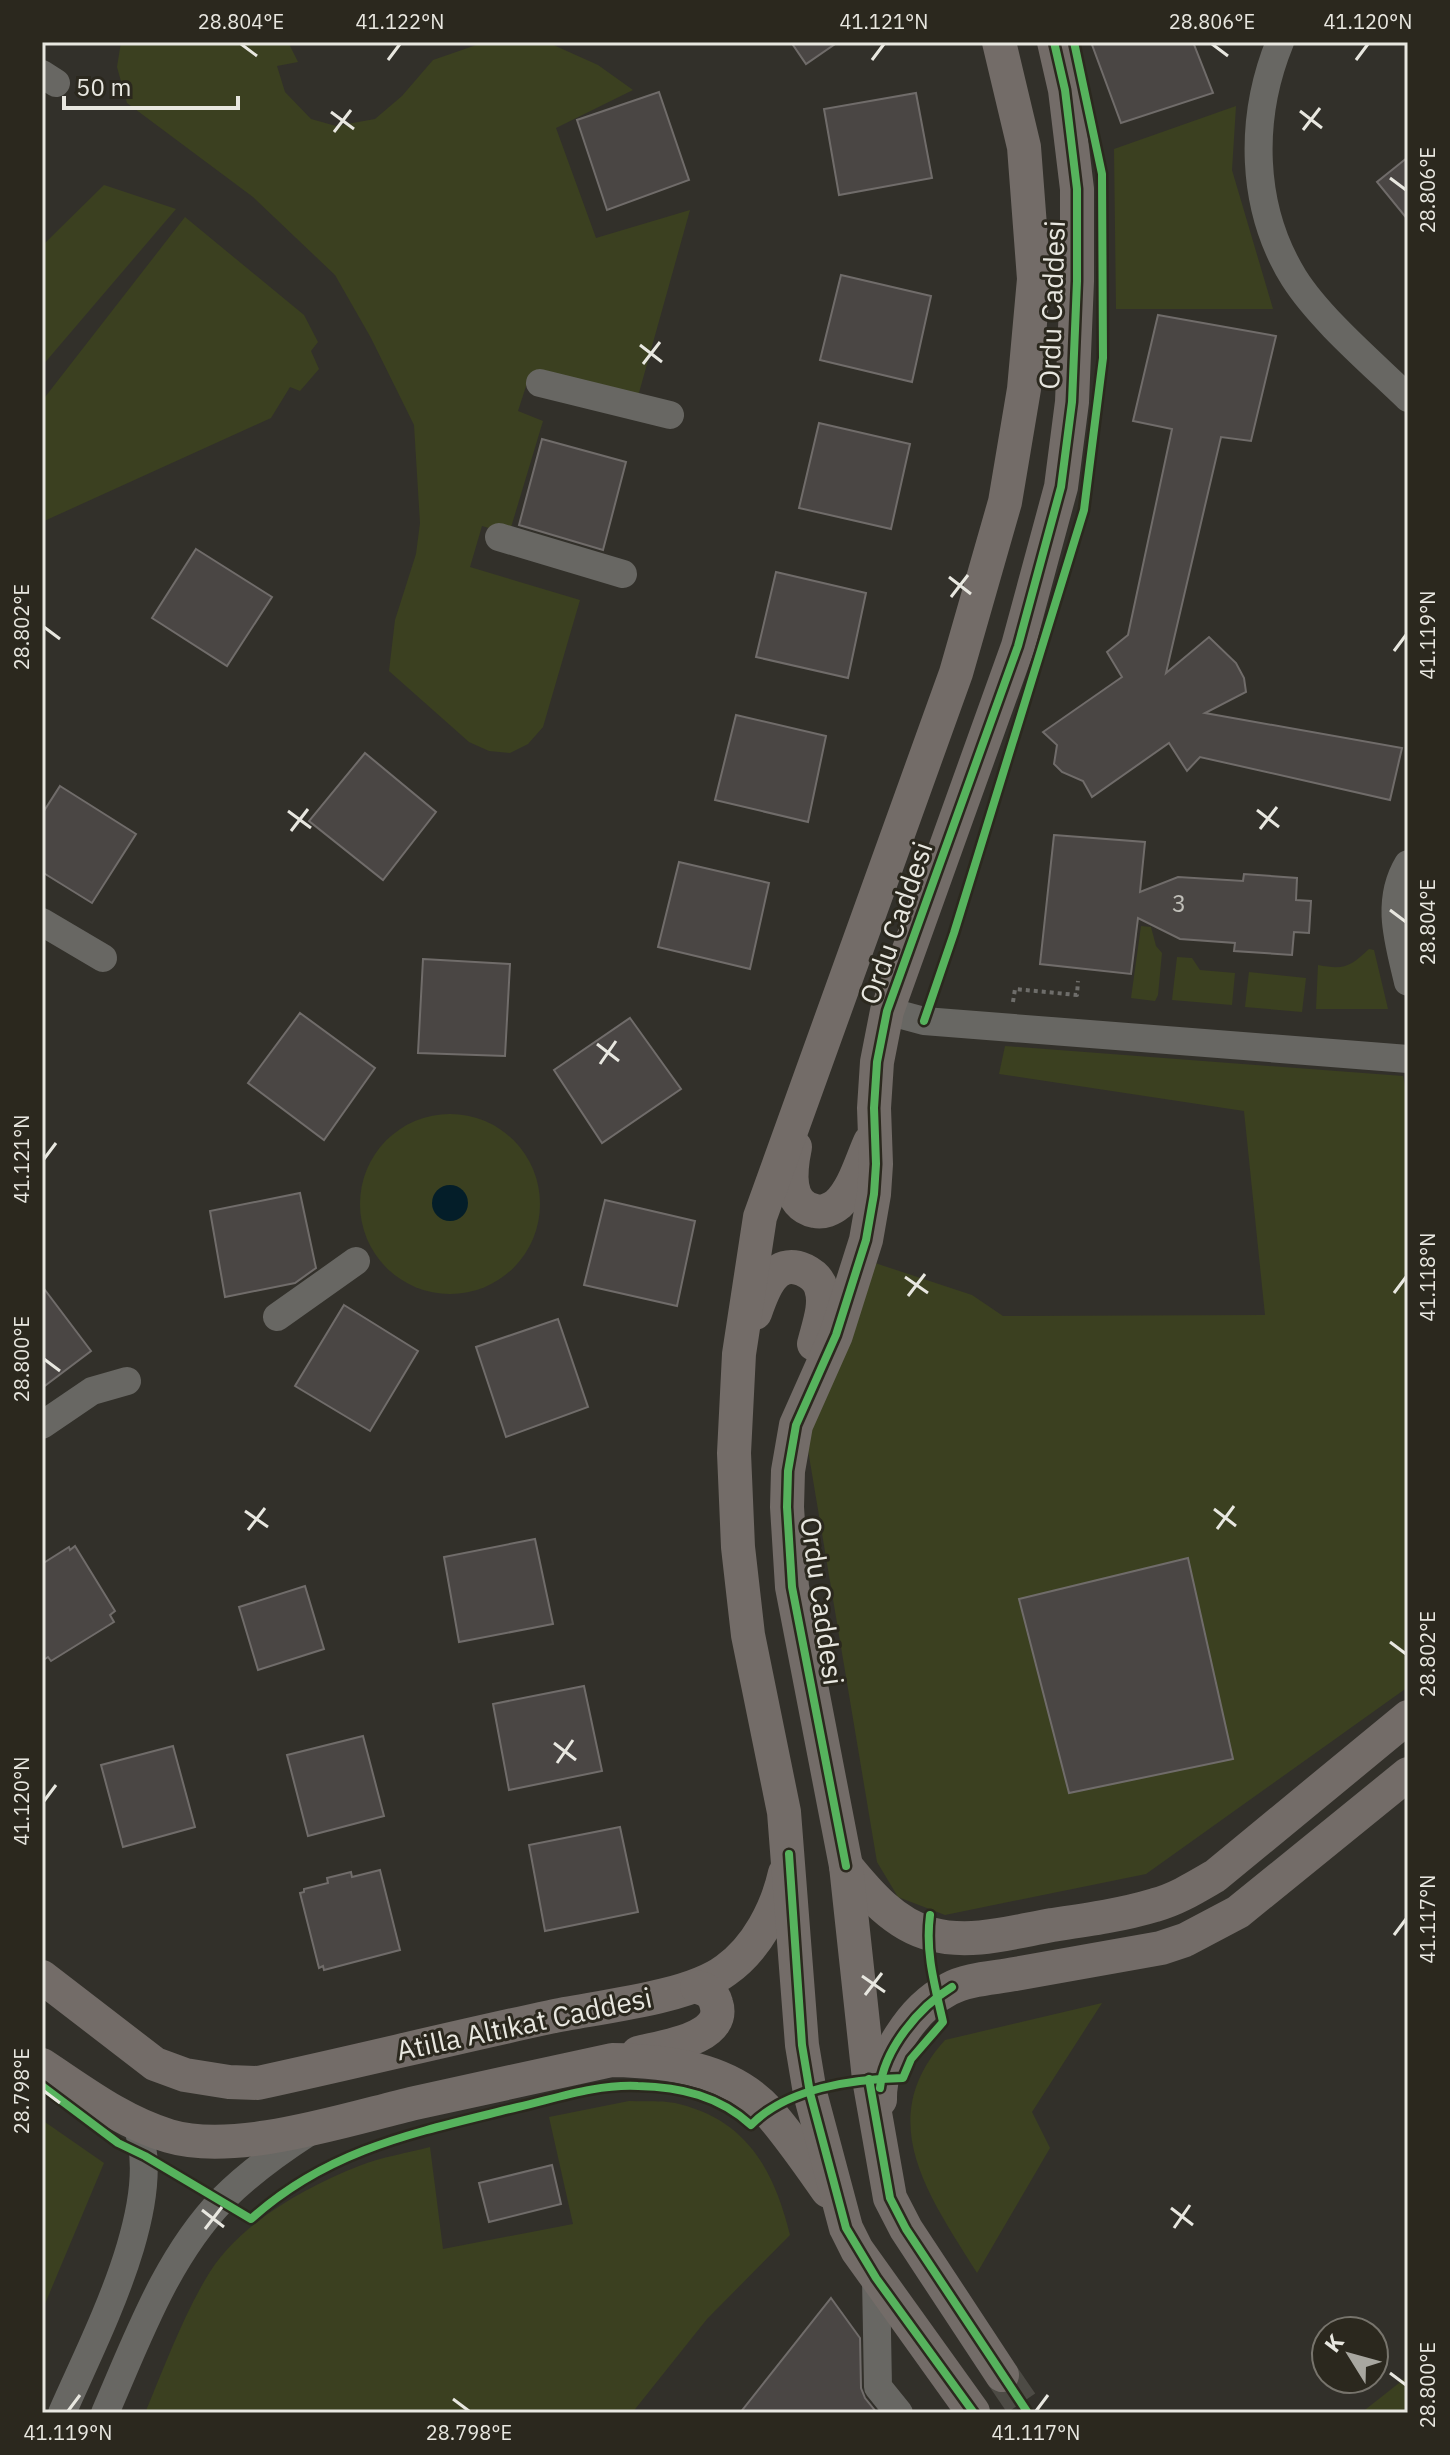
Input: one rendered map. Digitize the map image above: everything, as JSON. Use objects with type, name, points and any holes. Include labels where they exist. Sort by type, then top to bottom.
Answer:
[{"type":"main road","name":"Ordu Caddesi","points":[[841,2210],[810,2093],[802,2045],[784,1812],[748,1635],[738,1547],[734,1453],[739,1354],[760,1217],[956,673],[1005,502],[1024,389],[1034,279],[1024,147],[999,42]]},
{"type":"main road","name":"Ordu Caddesi","points":[[882,2164],[869,2079],[846,1866],[792,1587],[788,1471],[796,1425],[836,1335],[863,1252],[874,1194],[877,1062],[887,1011],[1018,646],[1061,487],[1072,402],[1077,189],[1065,90],[1054,42]]},
{"type":"main road","points":[[808,1080],[791,1180],[796,1201],[808,1209],[821,1212],[836,1206],[848,1192],[874,1134]]},
{"type":"main road","points":[[739,1354],[764,1288],[774,1273],[788,1267],[802,1269],[812,1275],[821,1286],[823,1300],[796,1425]]},
{"type":"main road","points":[[846,1866],[864,1889],[894,1916],[928,1934],[952,1938],[1014,1932],[1154,1906],[1186,1893],[1215,1876],[1408,1717]]},
{"type":"main road","points":[[1002,2375],[906,2229],[890,2198],[882,2164],[879,2084],[904,2032],[937,1996],[952,1987],[1161,1948],[1185,1940],[1238,1912],[1408,1774]]},
{"type":"main road","name":"Atilla Altıkat Caddesi","points":[[42,1977],[155,2064],[185,2075],[258,2083],[697,1987],[727,1970],[762,1930],[775,1907],[789,1854]]},
{"type":"main road","points":[[612,2060],[695,2038],[707,2031],[717,2017],[716,2001],[704,1989],[697,1987]]},
{"type":"main road","name":"Atilla Altıkat Caddesi","points":[[42,2065],[136,2124],[171,2137],[197,2142],[226,2142],[318,2126],[612,2060],[659,2061],[724,2080],[749,2095],[774,2119],[841,2210]]},
{"type":"main road","points":[[841,2210],[857,2250],[973,2412]]},
{"type":"street","points":[[1280,42],[1270,70],[1260,118],[1259,142],[1259,185],[1273,237],[1295,279],[1340,332],[1408,398]]},
{"type":"street","points":[[540,383],[670,415]]},
{"type":"street","points":[[499,537],[623,574]]},
{"type":"street","points":[[1408,864],[1400,877],[1395,901],[1395,928],[1408,982]]},
{"type":"street","points":[[42,922],[103,958]]},
{"type":"street","points":[[887,1011],[924,1021],[1408,1059]]},
{"type":"street","points":[[277,1317],[356,1261]]},
{"type":"street","points":[[42,1425],[92,1391],[127,1381]]},
{"type":"street","points":[[62,2413],[103,2319],[137,2226],[144,2191],[145,2156],[136,2124]]},
{"type":"street","name":"Atilla Altıkat Caddesi","points":[[105,2413],[163,2285],[192,2238],[221,2201],[247,2177],[272,2156],[318,2126]]},
{"type":"street","points":[[876,2278],[878,2387],[890,2405]]},
{"type":"path","points":[[1009,1028],[1015,989],[1077,995],[1078,981]]},
{"type":"green space","points":[[121,42],[288,42],[298,62],[277,66],[285,92],[311,119],[336,126],[375,119],[402,96],[433,60],[485,42],[549,43],[598,65],[633,90],[556,128],[596,238],[690,210],[637,400],[530,374],[518,411],[543,421],[509,534],[482,526],[470,567],[580,600],[543,727],[528,744],[510,753],[489,751],[469,742],[389,671],[395,620],[416,554],[420,523],[414,425],[371,338],[335,275],[253,197],[127,103],[117,67]]},
{"type":"green space","points":[[1236,106],[1232,170],[1273,309],[1116,309],[1114,149]]},
{"type":"green space","points":[[104,185],[176,209],[42,366],[42,246]]},
{"type":"green space","points":[[185,217],[304,315],[318,342],[311,351],[319,369],[300,391],[290,387],[271,418],[42,522],[42,401]]},
{"type":"green space","points":[[1141,926],[1151,927],[1156,946],[1162,953],[1155,1001],[1131,998]]},
{"type":"green space","points":[[1369,949],[1374,950],[1388,1009],[1316,1009],[1318,965],[1346,966]]},
{"type":"green space","points":[[1177,957],[1192,958],[1200,970],[1235,973],[1232,1005],[1172,1000]]},
{"type":"green space","points":[[1249,972],[1306,978],[1302,1012],[1245,1007]]},
{"type":"green space","points":[[1005,1046],[1403,1076],[1408,1101],[1408,1687],[1146,1874],[945,1915],[898,1897],[877,1862],[805,1432],[875,1263],[972,1295],[1003,1316],[1265,1315],[1244,1111],[999,1074]]},
{"type":"green space","points":[[450,1114],[468,1115],[485,1121],[514,1140],[533,1169],[539,1186],[539,1222],[533,1239],[514,1268],[485,1287],[468,1293],[450,1294],[432,1293],[415,1287],[386,1268],[367,1239],[361,1222],[360,1204],[361,1186],[367,1169],[386,1140],[415,1121],[432,1115]]},
{"type":"green space","points":[[1102,2003],[1032,2112],[1050,2148],[977,2273],[942,2216],[916,2158],[911,2129],[913,2100],[923,2070],[945,2040]]},
{"type":"green space","points":[[629,2101],[679,2104],[703,2112],[740,2136],[766,2170],[776,2190],[790,2235],[707,2319],[632,2413],[145,2413],[181,2328],[218,2260],[253,2226],[294,2197],[359,2166],[430,2147],[443,2249],[573,2224],[549,2117]]},
{"type":"green space","points":[[42,2120],[104,2163],[42,2311]]},
{"type":"green space","points":[[1408,2376],[1408,2413],[1361,2413],[1384,2395],[1390,2395],[1390,2390]]},
{"type":"water","points":[[450,1185],[463,1190],[468,1203],[463,1216],[450,1221],[437,1216],[432,1203],[437,1190]]},
{"type":"building","points":[[791,42],[838,42],[806,64]]},
{"type":"building","points":[[1091,42],[1193,42],[1213,93],[1121,123]]},
{"type":"building","points":[[659,92],[689,180],[607,210],[577,120]]},
{"type":"building","points":[[916,93],[932,178],[839,195],[824,109]]},
{"type":"building","points":[[1408,157],[1408,220],[1377,182]]},
{"type":"building","points":[[841,275],[931,296],[912,382],[820,360]]},
{"type":"building","points":[[1158,315],[1276,336],[1251,441],[1221,437],[1166,673],[1209,637],[1236,663],[1244,678],[1246,692],[1205,713],[1402,748],[1390,800],[1200,757],[1187,771],[1169,743],[1092,797],[1083,781],[1062,772],[1054,764],[1057,745],[1043,732],[1122,677],[1107,652],[1128,635],[1172,429],[1133,421]]},
{"type":"building","points":[[819,423],[910,444],[891,529],[799,508]]},
{"type":"building","points":[[542,439],[626,462],[603,550],[519,525]]},
{"type":"building","points":[[196,549],[272,597],[227,666],[152,618]]},
{"type":"building","points":[[776,572],[866,593],[848,678],[756,657]]},
{"type":"building","points":[[736,715],[826,736],[808,822],[715,800]]},
{"type":"building","points":[[365,753],[436,812],[383,880],[309,821]]},
{"type":"building","points":[[60,786],[136,834],[92,903],[42,872],[42,814]]},
{"type":"building","points":[[1054,835],[1145,842],[1140,892],[1178,877],[1243,881],[1244,874],[1297,878],[1296,900],[1311,901],[1309,933],[1294,932],[1292,955],[1234,951],[1235,943],[1180,939],[1138,918],[1131,974],[1040,964]]},
{"type":"building","points":[[679,862],[769,883],[750,969],[658,947]]},
{"type":"building","points":[[423,959],[510,964],[505,1056],[418,1053]]},
{"type":"building","points":[[300,1013],[375,1068],[324,1140],[248,1083]]},
{"type":"building","points":[[630,1018],[681,1089],[602,1143],[554,1070]]},
{"type":"building","points":[[300,1193],[316,1268],[295,1283],[225,1297],[210,1211]]},
{"type":"building","points":[[605,1200],[695,1221],[677,1306],[584,1285]]},
{"type":"building","points":[[42,1286],[91,1351],[42,1388]]},
{"type":"building","points":[[344,1305],[418,1351],[370,1431],[295,1386]]},
{"type":"building","points":[[558,1319],[588,1407],[506,1437],[476,1347]]},
{"type":"building","points":[[535,1539],[553,1624],[459,1642],[444,1557]]},
{"type":"building","points":[[75,1546],[115,1611],[110,1615],[114,1622],[51,1661],[48,1657],[42,1661],[42,1564]]},
{"type":"building","points":[[1188,1558],[1233,1759],[1069,1793],[1019,1599]]},
{"type":"building","points":[[305,1586],[324,1649],[258,1670],[239,1607]]},
{"type":"building","points":[[584,1686],[602,1771],[509,1790],[493,1704]]},
{"type":"building","points":[[363,1736],[384,1816],[308,1836],[287,1755]]},
{"type":"building","points":[[173,1746],[195,1827],[123,1847],[101,1765]]},
{"type":"building","points":[[620,1827],[638,1912],[545,1931],[529,1845]]},
{"type":"building","points":[[380,1870],[400,1950],[324,1970],[323,1966],[319,1968],[300,1893],[304,1889],[328,1883],[327,1878],[351,1872],[352,1877]]},
{"type":"building","points":[[552,2165],[561,2204],[489,2222],[479,2183]]},
{"type":"building","points":[[831,2298],[860,2338],[861,2388],[877,2413],[740,2413]]},
{"type":"tunnel","points":[[1002,2375],[1028,2413]]},
{"type":"cycle path","points":[[846,1866],[792,1587],[788,1471],[796,1425],[836,1335],[866,1240],[876,1164],[874,1108],[877,1062],[887,1011],[1018,646],[1061,487],[1072,402],[1077,189],[1065,90],[1054,42]]},
{"type":"cycle path","points":[[924,1021],[1084,510],[1103,358],[1102,174],[1074,42]]},
{"type":"cycle path","points":[[789,1854],[802,2045],[810,2093],[846,2228],[876,2278],[974,2413]]},
{"type":"cycle path","points":[[42,2086],[118,2143],[251,2219],[312,2175],[377,2146],[445,2125],[592,2089],[638,2086],[684,2091],[713,2100],[751,2125],[766,2112],[802,2094],[842,2084],[903,2078],[911,2059],[943,2022],[930,1956],[930,1915]]},
{"type":"cycle path","points":[[880,2088],[888,2059],[905,2030],[927,2006],[952,1987]]},
{"type":"cycle path","points":[[869,2079],[890,2198],[906,2229],[1028,2413]]}]
